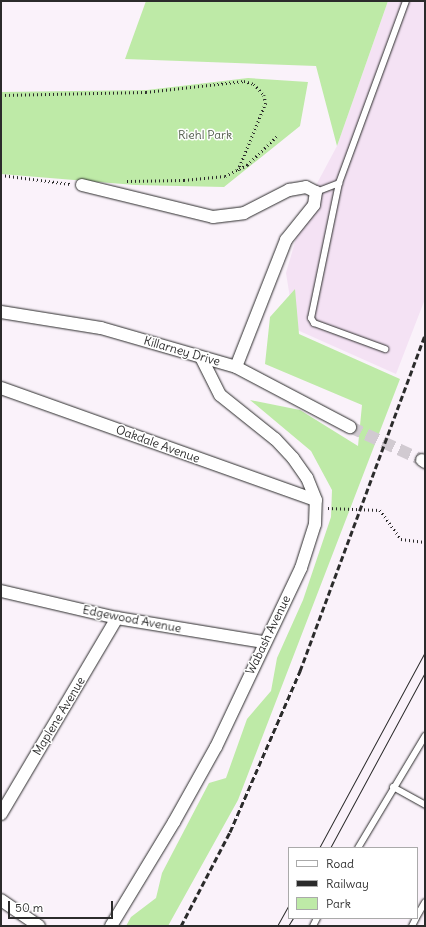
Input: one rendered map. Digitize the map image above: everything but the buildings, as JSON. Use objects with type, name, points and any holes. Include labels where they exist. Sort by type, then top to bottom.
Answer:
[{"type":"street","points":[[82,185],[213,217],[244,213],[289,190],[306,187],[316,192],[314,205],[286,240],[236,367]]},
{"type":"street","name":"Killarney Drive","points":[[1,312],[101,328],[236,367],[350,427]]},
{"type":"street","name":"Wabash Avenue","points":[[111,926],[174,822],[216,747],[264,642],[301,568],[315,524],[316,504],[307,478],[293,458],[275,439],[220,395],[201,357]]},
{"type":"street","name":"Oakdale Avenue","points":[[1,388],[316,504]]},
{"type":"street","name":"Edgewood Avenue","points":[[1,591],[117,618],[264,642]]},
{"type":"street","name":"Maplene Avenue","points":[[1,814],[117,618]]},
{"type":"street","points":[[1,900],[39,926]]},
{"type":"lane","points":[[386,349],[314,323],[311,318],[339,183],[406,1]]},
{"type":"lane","points":[[316,192],[339,183]]},
{"type":"lane","points":[[359,847],[393,787],[425,736]]},
{"type":"lane","points":[[393,787],[425,805]]},
{"type":"lane","points":[[418,915],[425,902]]},
{"type":"path","points":[[1,95],[146,92],[244,81],[260,90],[266,103],[238,171]]},
{"type":"path","points":[[127,181],[211,178],[238,171],[269,146],[278,135]]},
{"type":"path","points":[[1,175],[44,182],[82,185]]},
{"type":"path","points":[[316,504],[380,510],[401,539],[425,542]]},
{"type":"shaded area","points":[[388,1],[425,1],[425,299],[396,374],[295,329],[286,273],[306,204],[337,146]]},
{"type":"green space","points":[[146,1],[388,1],[337,146],[316,66],[125,59]]},
{"type":"green space","name":"Riehl Park","points":[[248,78],[308,82],[300,126],[224,187],[135,185],[1,174],[1,92],[147,90]]},
{"type":"green space","points":[[295,289],[299,334],[400,379],[238,800],[168,926],[126,926],[131,917],[156,898],[162,873],[209,783],[226,778],[247,719],[271,691],[277,658],[303,600],[331,517],[332,490],[311,451],[250,400],[300,410],[358,446],[362,405],[265,364],[270,317]]},
{"type":"tunnel","points":[[350,427],[422,460]]},
{"type":"tram line","points":[[320,847],[425,652]]},
{"type":"tram line","points":[[331,847],[425,672]]},
{"type":"tram line","points":[[277,926],[288,906]]},
{"type":"tram line","points":[[288,926],[292,919]]},
{"type":"railway","points":[[181,926],[230,832],[300,671],[425,334]]}]
